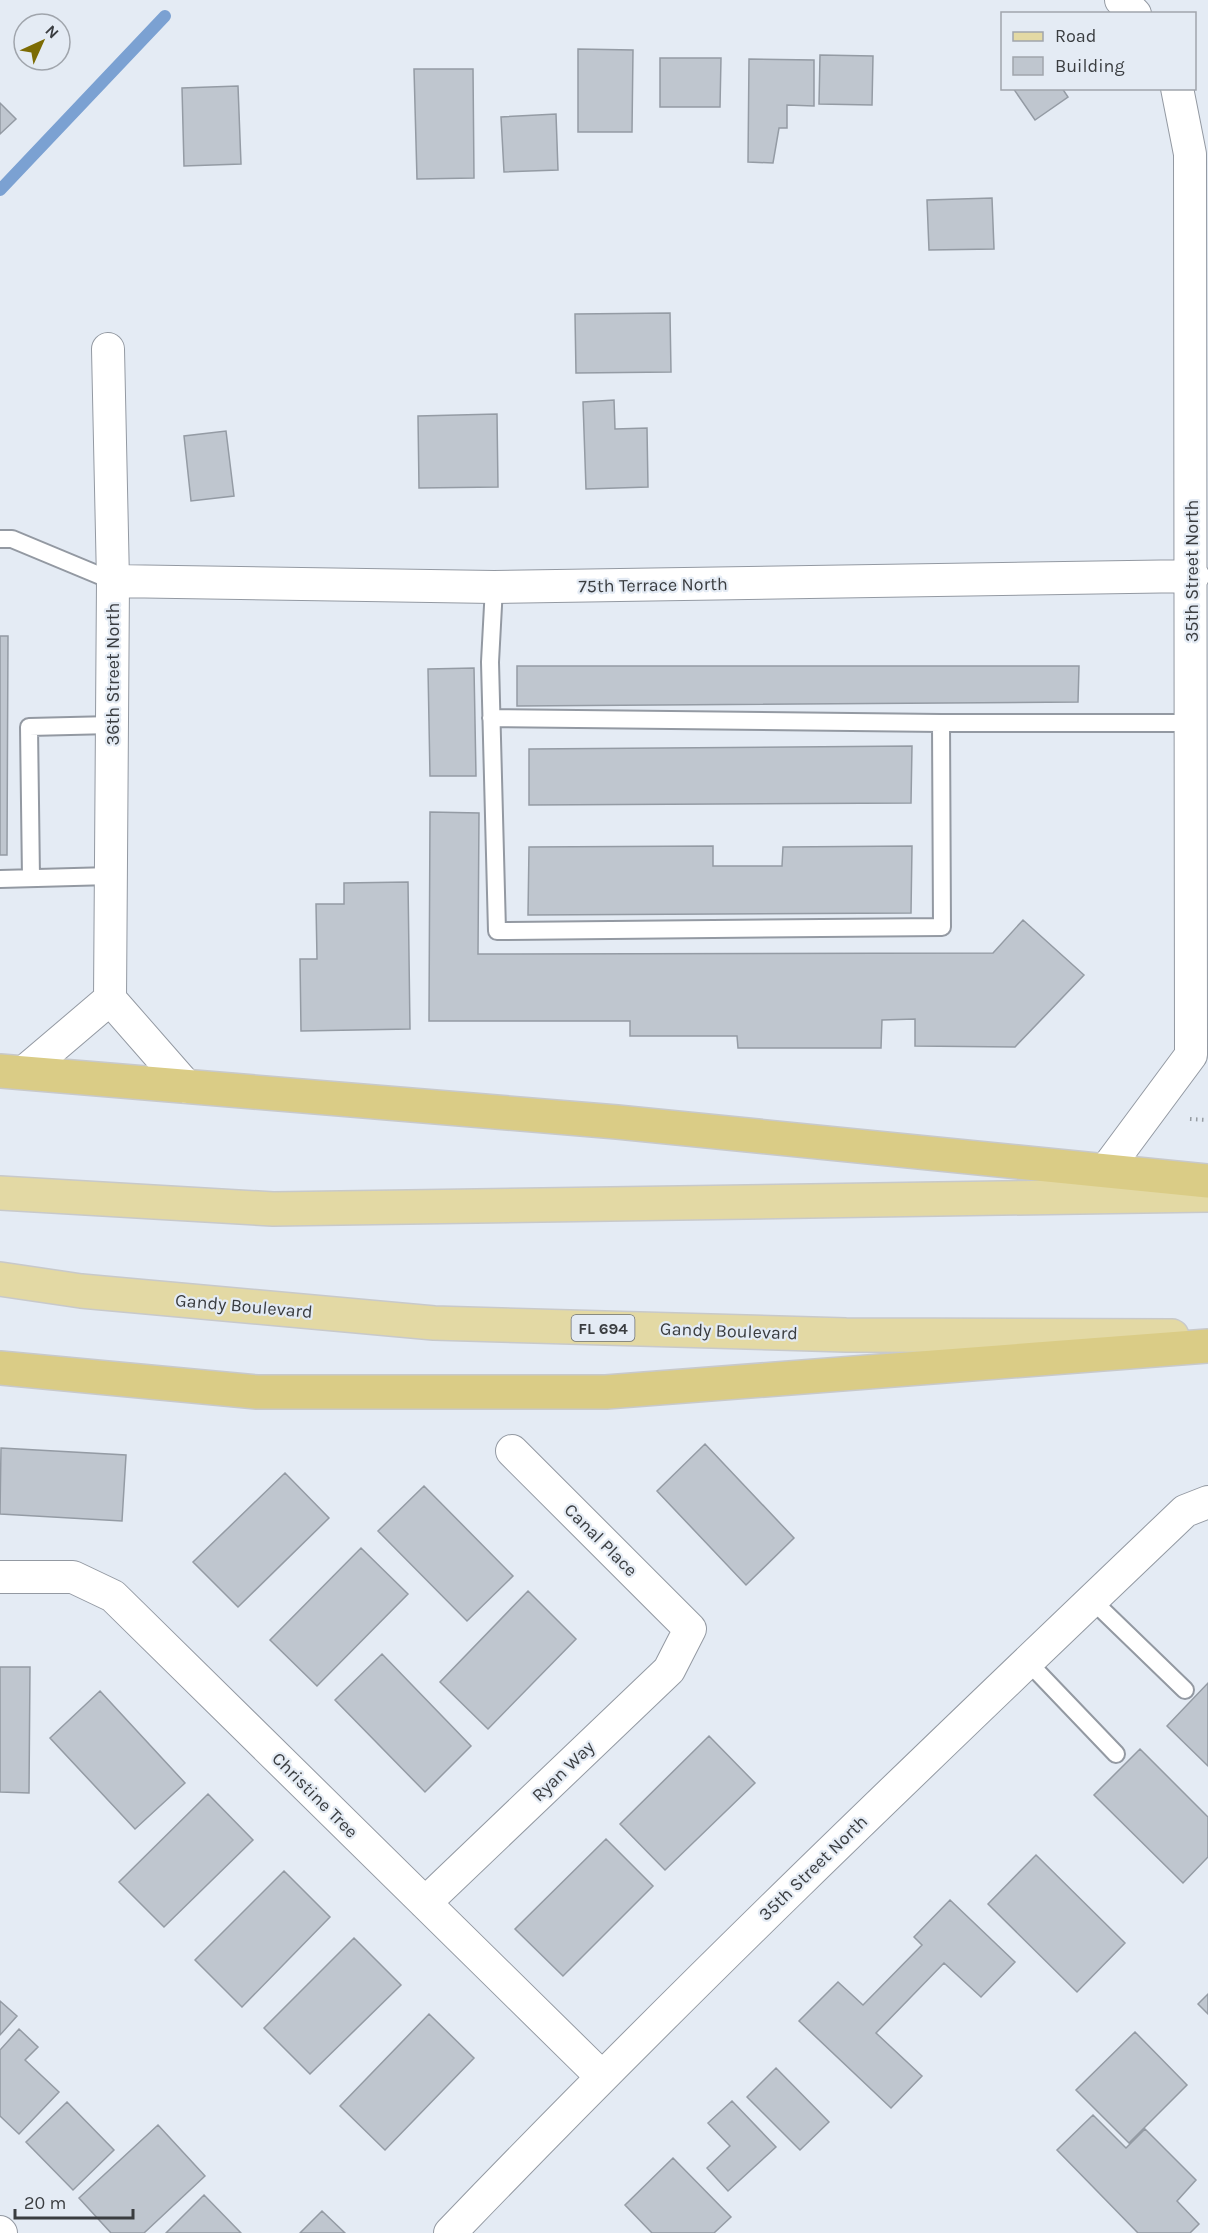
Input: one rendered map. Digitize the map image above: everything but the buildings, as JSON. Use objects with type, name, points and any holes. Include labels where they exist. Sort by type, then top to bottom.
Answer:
[{"type":"highway","points":[[12,1072],[617,1122],[1208,1181]]},
{"type":"highway","points":[[0,1368],[257,1392],[606,1392],[1208,1346]]},
{"type":"main road","points":[[0,1193],[273,1209],[1208,1195]]},
{"type":"main road","name":"Gandy Boulevard","points":[[0,1279],[81,1291],[434,1323],[846,1335],[1208,1336]]},
{"type":"street","points":[[1121,0],[1133,12]]},
{"type":"street","name":"35th Street North","points":[[1105,1171],[1199,1063],[1200,788],[1192,723],[1191,154],[1177,90]]},
{"type":"street","name":"36th Street North","points":[[108,349],[113,581],[110,999]]},
{"type":"street","name":"75th Terrace North","points":[[113,581],[494,587],[1193,576]]},
{"type":"street","points":[[12,1072],[110,999],[187,1087]]},
{"type":"street","name":"Canal Place","points":[[512,1451],[690,1629]]},
{"type":"street","name":"35th Street North","points":[[450,2233],[601,2076],[852,1829],[1092,1599],[1196,1507]]},
{"type":"street","name":"Christine Tree","points":[[0,1577],[73,1577],[113,1596],[601,2076]]},
{"type":"street","name":"Ryan Way","points":[[425,1903],[669,1670],[690,1629]]},
{"type":"lane","points":[[0,539],[12,539],[113,581]]},
{"type":"lane","points":[[494,587],[490,662],[496,931],[942,927],[941,723]]},
{"type":"lane","points":[[491,718],[1192,723]]},
{"type":"lane","points":[[31,878],[29,727],[112,725]]},
{"type":"lane","points":[[0,879],[111,876]]},
{"type":"lane","points":[[1092,1599],[1185,1690]]},
{"type":"lane","points":[[1028,1662],[1116,1754]]},
{"type":"path","points":[[1186,1119],[1208,1120]]},
{"type":"waterway","points":[[0,190],[165,16]]}]
